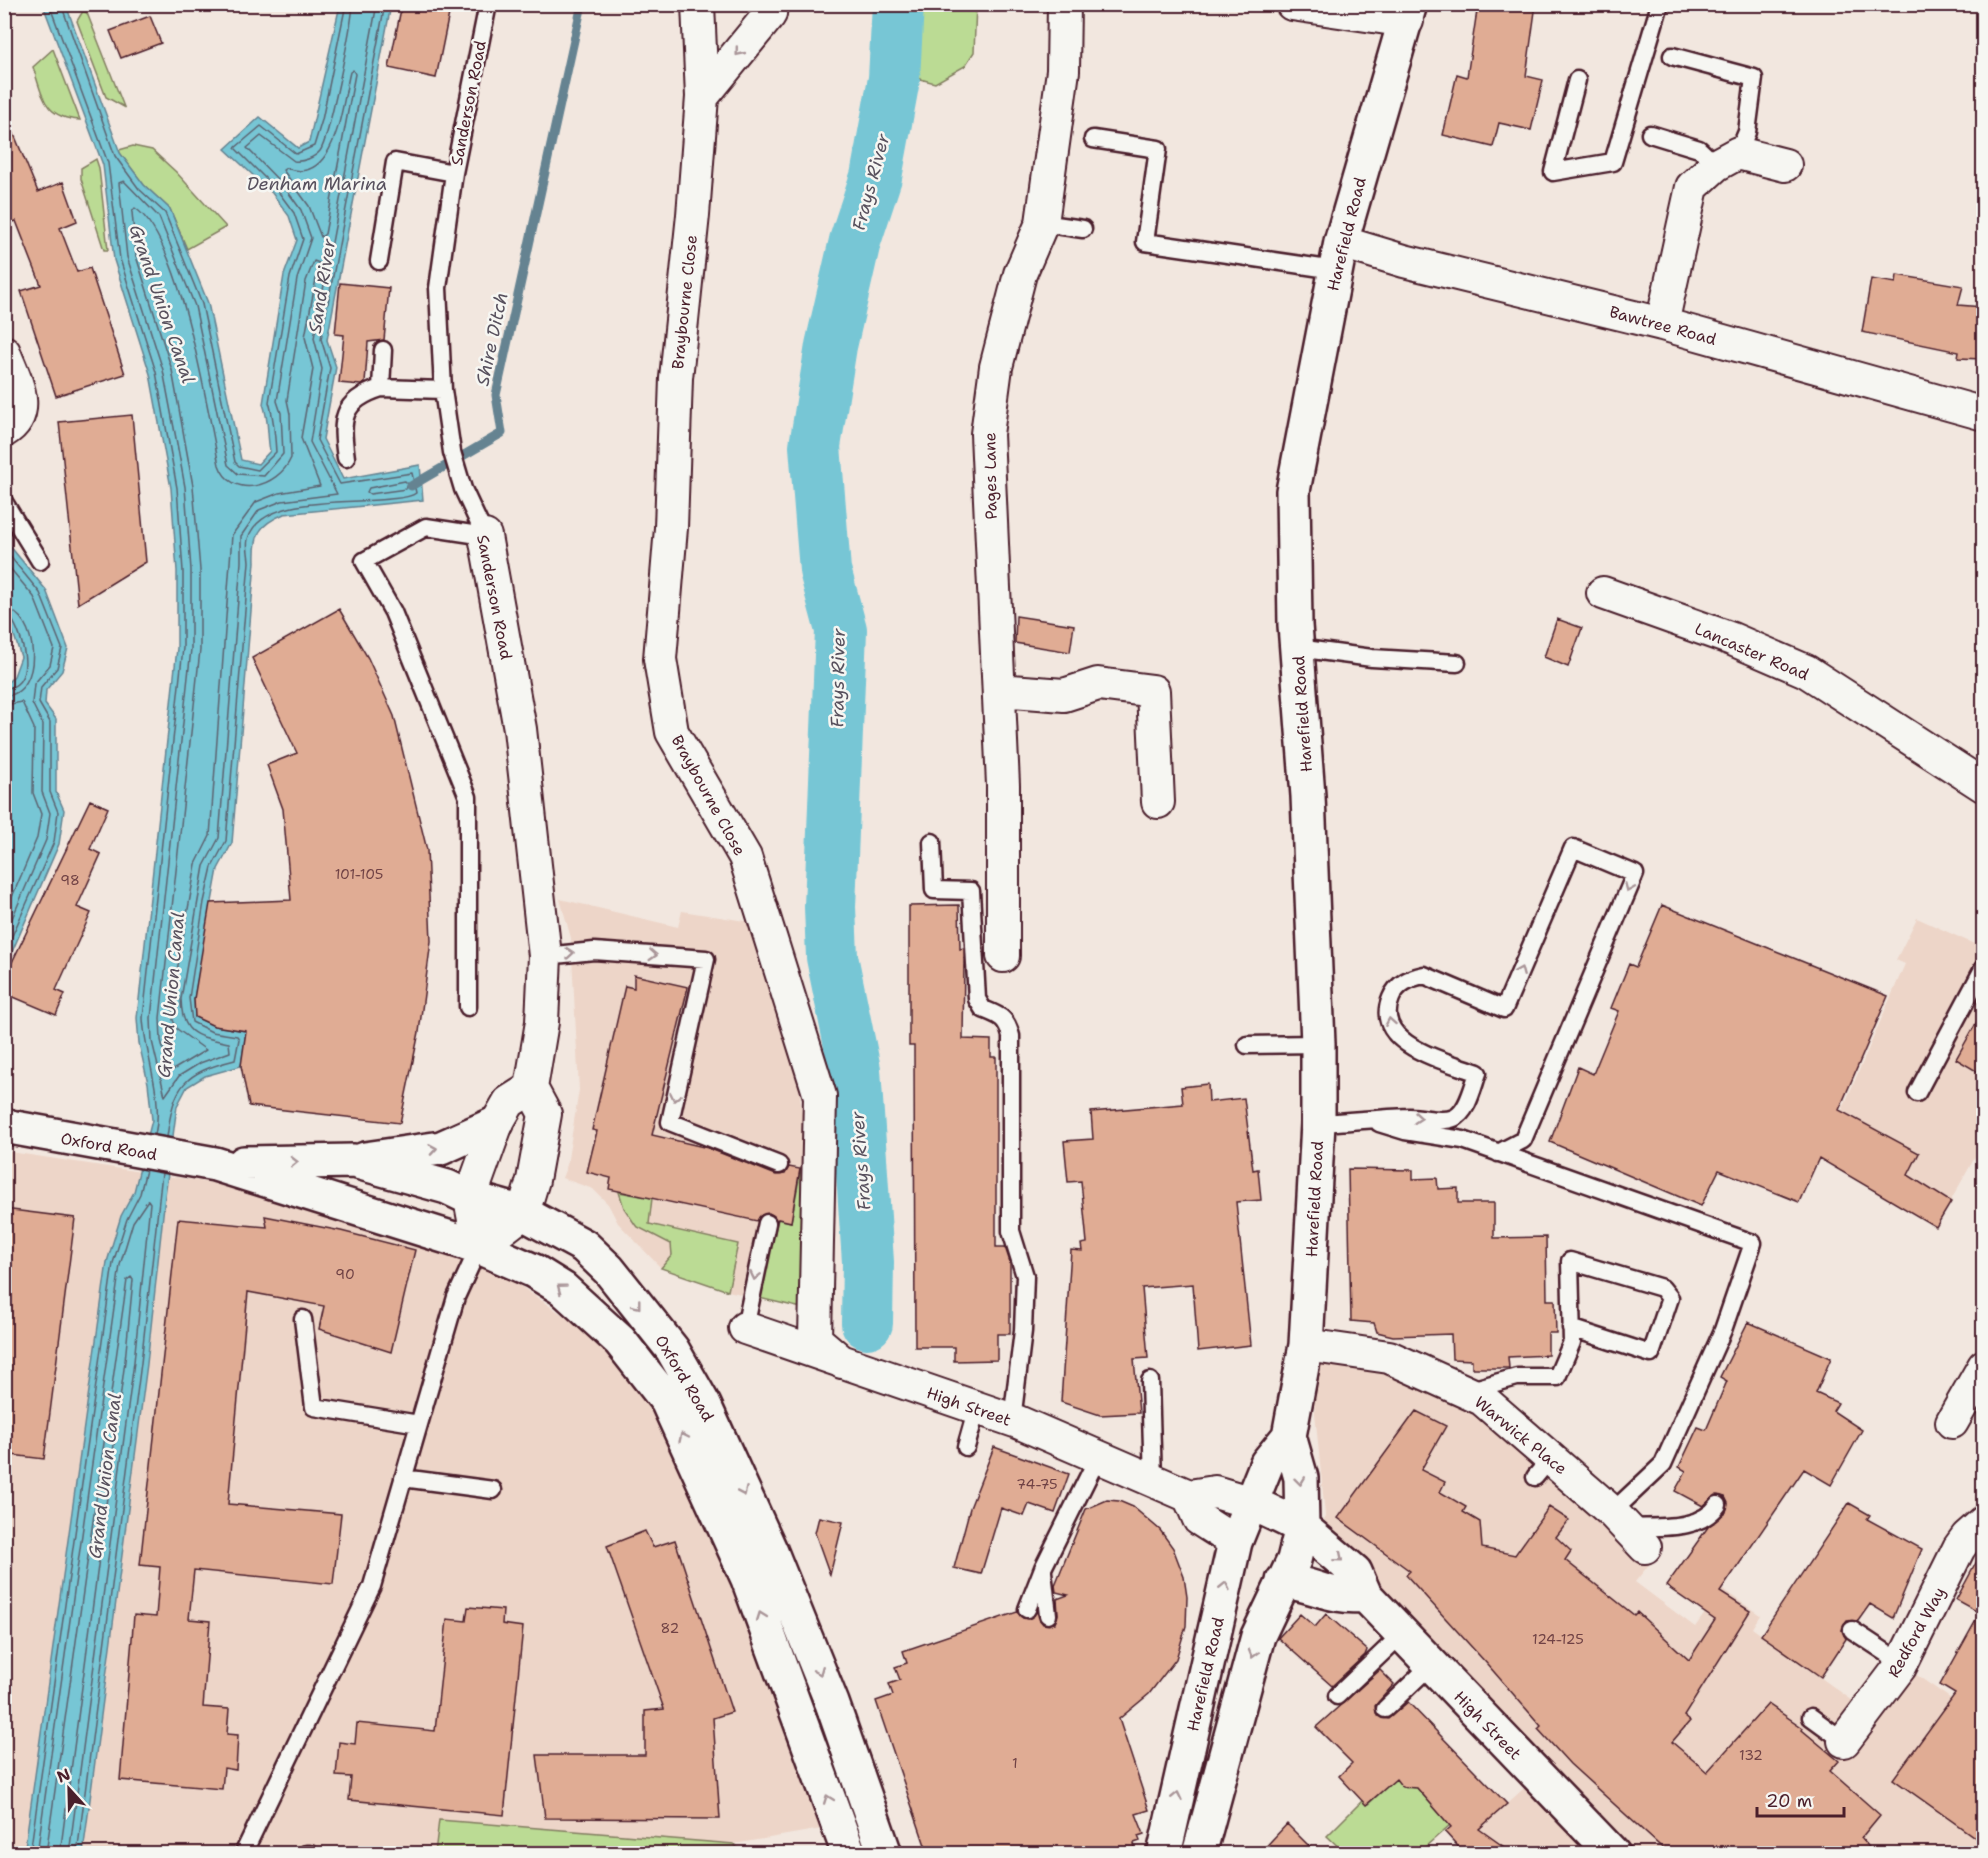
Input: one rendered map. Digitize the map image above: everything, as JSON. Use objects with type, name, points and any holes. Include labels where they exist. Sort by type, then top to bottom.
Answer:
[{"type":"main road","name":"Harefield Road","points":[[1199,1854],[1258,1636],[1294,1560],[1302,1527],[1302,1478],[1289,1436],[1306,1345],[1318,1123],[1318,1044],[1308,796],[1297,648],[1293,491],[1338,256],[1409,13]]},
{"type":"main road","points":[[354,1161],[441,1148],[497,1123]]},
{"type":"main road","name":"Oxford Road","points":[[4,1126],[215,1164],[479,1247],[534,1271],[563,1289],[620,1341],[667,1401],[748,1579],[849,1854]]},
{"type":"main road","name":"Oxford Road","points":[[215,1164],[354,1161],[447,1187],[470,1198],[523,1213],[584,1246],[609,1270],[672,1349],[704,1405],[771,1552],[828,1692],[885,1854]]},
{"type":"main road","name":"Harefield Road","points":[[1164,1854],[1235,1542],[1267,1463],[1289,1436]]},
{"type":"main road","name":"High Street","points":[[1252,1503],[1302,1527],[1355,1572],[1365,1595],[1613,1854]]},
{"type":"main road","points":[[1283,1581],[1303,1582],[1344,1597],[1365,1595]]},
{"type":"street","name":"Braybourne Close","points":[[698,4],[702,97],[693,215],[675,378],[671,528],[660,659],[672,732],[745,857],[820,1096],[814,1339],[843,1362]]},
{"type":"street","points":[[702,97],[770,14],[771,4]]},
{"type":"street","name":"Pages Lane","points":[[1003,956],[1000,690],[987,434],[996,368],[1020,274],[1042,223],[1063,71],[1064,4]]},
{"type":"street","points":[[1292,4],[1409,13]]},
{"type":"street","points":[[1662,324],[1692,187],[1727,159],[1785,165]]},
{"type":"street","name":"Bawtree Road","points":[[1338,256],[1404,261],[1662,324],[1983,414]]},
{"type":"street","points":[[4,352],[22,403],[15,425],[4,431]]},
{"type":"street","name":"Sanderson Road","points":[[485,536],[520,729],[545,956],[542,1022],[531,1088]]},
{"type":"street","name":"Lancaster Road","points":[[1603,593],[1732,639],[1806,671],[1983,786]]},
{"type":"street","points":[[1000,690],[1064,695],[1098,684],[1153,691],[1158,802]]},
{"type":"street","points":[[531,1088],[545,1114],[533,1180],[523,1213],[479,1247],[470,1198],[497,1123],[509,1102],[531,1088]]},
{"type":"street","name":"High Street","points":[[745,1329],[1012,1420],[1189,1496],[1215,1492],[1252,1503]]},
{"type":"street","name":"Warwick Place","points":[[1306,1345],[1389,1357],[1482,1399],[1543,1468],[1628,1529]]},
{"type":"street","points":[[1952,1422],[1983,1366]]},
{"type":"street","points":[[1189,1496],[1199,1519],[1235,1542]]},
{"type":"street","name":"Redford Way","points":[[1844,1741],[1902,1663],[1959,1548],[1967,1536],[1983,1522]]},
{"type":"lane","name":"Sanderson Road","points":[[485,536],[463,489],[452,452],[443,390],[438,288],[454,173],[488,4]]},
{"type":"lane","points":[[1577,80],[1553,172],[1613,162],[1660,4]]},
{"type":"lane","points":[[1650,134],[1727,159],[1747,132],[1754,78],[1672,56]]},
{"type":"lane","points":[[1093,139],[1158,149],[1145,242],[1338,256]]},
{"type":"lane","points":[[379,261],[395,162],[454,173]]},
{"type":"lane","points":[[1042,223],[1083,229]]},
{"type":"lane","points":[[381,388],[382,350]]},
{"type":"lane","points":[[345,458],[342,428],[348,407],[361,395],[381,388],[443,390]]},
{"type":"lane","points":[[4,502],[40,561]]},
{"type":"lane","points":[[468,1006],[468,797],[393,612],[364,561],[426,527],[485,536]]},
{"type":"lane","points":[[1297,648],[1371,658],[1457,663]]},
{"type":"lane","points":[[932,842],[934,890],[971,891],[977,999],[983,1010],[1000,1015],[1006,1020],[1011,1036],[1011,1231],[1025,1276],[1023,1331],[1012,1420]]},
{"type":"lane","points":[[1318,1123],[1372,1121],[1409,1116],[1441,1120],[1455,1118],[1464,1109],[1478,1073],[1403,1043],[1392,1032],[1389,1020],[1390,998],[1397,987],[1410,978],[1424,975],[1504,1009],[1573,848],[1635,874],[1523,1140],[1498,1153]]},
{"type":"lane","points":[[545,956],[594,951],[706,959],[670,1122],[779,1165]]},
{"type":"lane","points":[[1917,1093],[1983,967]]},
{"type":"lane","points":[[1247,1045],[1318,1044]]},
{"type":"lane","points":[[1372,1121],[1405,1131],[1463,1140],[1753,1243],[1723,1330],[1663,1464],[1628,1529]]},
{"type":"lane","points":[[745,1329],[767,1223]]},
{"type":"lane","points":[[243,1854],[372,1586],[456,1297],[479,1247]]},
{"type":"lane","points":[[1465,1392],[1517,1377],[1557,1377],[1572,1342],[1571,1328],[1570,1261],[1662,1288],[1670,1298],[1651,1354],[1571,1328]]},
{"type":"lane","points":[[303,1319],[314,1407],[420,1424]]},
{"type":"lane","points":[[1150,1381],[1153,1481]]},
{"type":"lane","points":[[966,1447],[977,1408]]},
{"type":"lane","points":[[1027,1609],[1043,1568],[1098,1457]]},
{"type":"lane","points":[[403,1479],[493,1490]]},
{"type":"lane","points":[[1628,1529],[1697,1523],[1709,1516],[1718,1504]]},
{"type":"lane","points":[[1043,1568],[1048,1615]]},
{"type":"lane","points":[[1852,1630],[1902,1663]]},
{"type":"lane","points":[[1337,1696],[1402,1634]]},
{"type":"lane","points":[[1385,1709],[1431,1665]]},
{"type":"lane","points":[[1810,1717],[1844,1741]]},
{"type":"shaded area","points":[[560,899],[678,927],[682,911],[751,922],[799,1087],[809,1168],[806,1309],[728,1291],[661,1268],[618,1223],[608,1204],[593,1189],[562,1178],[567,1165],[579,1090],[571,938]]},
{"type":"shaded area","points":[[1917,918],[1983,948],[1983,1143],[1936,1227],[1892,1198],[1821,1159],[1905,964],[1896,960]]},
{"type":"shaded area","points":[[4,1151],[219,1184],[413,1239],[495,1269],[598,1339],[662,1415],[705,1513],[821,1829],[734,1844],[439,1820],[435,1853],[5,1853]]},
{"type":"shaded area","points":[[1310,1361],[1386,1362],[1480,1405],[1611,1514],[1652,1561],[1635,1582],[1695,1627],[1722,1589],[1760,1615],[1752,1628],[1860,1706],[1895,1660],[1983,1721],[1983,1853],[1458,1853],[1478,1830],[1534,1779],[1322,1537],[1325,1515]]},
{"type":"green space","points":[[890,5],[976,5],[974,52],[965,66],[935,83],[920,79],[889,42]]},
{"type":"green space","points":[[83,11],[87,13],[124,107],[106,97],[77,21]]},
{"type":"green space","points":[[53,49],[80,120],[59,115],[52,110],[43,96],[33,67]]},
{"type":"green space","points":[[133,146],[152,150],[176,172],[226,227],[187,249],[170,209],[144,185],[120,153],[119,150]]},
{"type":"green space","points":[[96,159],[108,250],[104,250],[81,179],[81,168]]},
{"type":"green space","points":[[809,1168],[806,1309],[759,1298],[778,1219],[791,1222],[801,1169]]},
{"type":"green space","points":[[619,1192],[652,1198],[649,1224],[738,1244],[728,1291],[661,1268],[672,1255],[671,1244],[636,1226],[624,1208]]},
{"type":"green space","points":[[1396,1779],[1406,1788],[1415,1786],[1450,1825],[1418,1853],[1345,1853],[1327,1836],[1362,1801],[1367,1805]]},
{"type":"green space","points":[[439,1820],[734,1844],[742,1853],[435,1853]]},
{"type":"water","points":[[43,5],[66,5],[120,153],[144,185],[170,209],[208,303],[241,460],[258,464],[270,451],[263,404],[284,275],[297,240],[289,216],[272,193],[225,149],[260,117],[298,148],[309,142],[340,5],[391,5],[327,340],[336,367],[323,439],[343,479],[420,465],[423,500],[284,514],[268,522],[257,538],[232,843],[218,869],[194,999],[195,1017],[214,1026],[246,1031],[241,1066],[205,1076],[187,1087],[177,1106],[147,1364],[83,1853],[24,1854],[107,1262],[121,1216],[134,1192],[152,1120],[137,1018],[177,648],[177,571],[171,488],[150,374],[114,260],[103,165]]},
{"type":"water","points":[[5,540],[46,590],[68,648],[62,671],[46,690],[45,704],[56,719],[56,792],[64,810],[59,844],[5,968],[5,685],[14,676],[21,657],[13,632],[5,618]]},
{"type":"water","points":[[884,1262],[883,1322],[853,1322],[855,1264]]},
{"type":"building","points":[[402,4],[451,4],[436,78],[389,68]]},
{"type":"building","points":[[1478,4],[1536,4],[1526,76],[1543,80],[1531,130],[1499,123],[1493,147],[1443,135],[1457,74],[1467,77]]},
{"type":"building","points":[[150,16],[161,43],[121,58],[110,31]]},
{"type":"building","points":[[4,110],[38,192],[63,182],[77,221],[60,228],[77,272],[90,268],[125,374],[56,396],[21,291],[41,285],[16,221],[4,225]]},
{"type":"building","points":[[1897,275],[1963,286],[1958,305],[1983,307],[1983,359],[1958,358],[1959,352],[1862,332],[1871,279],[1896,283]]},
{"type":"building","points":[[340,283],[389,288],[384,340],[368,342],[365,383],[361,385],[339,383],[344,335],[335,334]]},
{"type":"building","points":[[132,415],[146,562],[78,604],[59,422]]},
{"type":"building","points":[[339,609],[368,658],[394,716],[427,850],[431,941],[419,1032],[400,1123],[249,1106],[241,1066],[246,1031],[214,1026],[195,1017],[194,999],[210,903],[291,900],[283,809],[267,765],[297,753],[252,658]]},
{"type":"building","points":[[1016,616],[1074,625],[1070,652],[1015,643]]},
{"type":"building","points":[[1557,619],[1582,628],[1568,667],[1544,657]]},
{"type":"building","points":[[90,800],[108,808],[90,849],[101,854],[77,907],[91,913],[56,990],[65,994],[56,1015],[4,993],[4,979]]},
{"type":"building","points":[[959,905],[960,949],[964,948],[963,1039],[991,1040],[991,1057],[996,1057],[996,1247],[1005,1247],[1010,1262],[1010,1334],[997,1334],[997,1360],[954,1361],[954,1347],[915,1347],[914,1046],[909,1046],[909,906]]},
{"type":"building","points":[[1662,905],[1888,996],[1839,1110],[1919,1153],[1908,1175],[1951,1202],[1936,1227],[1819,1158],[1799,1202],[1719,1170],[1701,1206],[1550,1142],[1578,1067],[1593,1074],[1619,1011],[1611,1008],[1629,964],[1636,967]]},
{"type":"building","points":[[634,975],[688,987],[652,1135],[708,1148],[776,1175],[785,1174],[789,1167],[800,1169],[791,1222],[778,1219],[777,1222],[769,1213],[760,1216],[757,1221],[609,1189],[611,1178],[587,1172],[597,1131],[592,1130],[625,986],[634,988]]},
{"type":"building","points":[[1983,1011],[1983,1075],[1956,1059]]},
{"type":"building","points":[[1208,1084],[1209,1102],[1244,1098],[1253,1170],[1258,1169],[1261,1200],[1236,1202],[1251,1345],[1198,1351],[1193,1284],[1142,1288],[1148,1358],[1134,1359],[1139,1413],[1100,1415],[1061,1402],[1071,1250],[1082,1251],[1081,1244],[1087,1243],[1081,1181],[1068,1182],[1064,1141],[1093,1139],[1091,1112],[1183,1104],[1181,1087]]},
{"type":"building","points":[[1348,1169],[1413,1170],[1413,1179],[1437,1178],[1438,1189],[1458,1188],[1458,1203],[1494,1203],[1494,1238],[1546,1237],[1547,1300],[1555,1300],[1556,1333],[1548,1333],[1548,1355],[1508,1357],[1509,1368],[1472,1368],[1472,1360],[1452,1359],[1451,1334],[1393,1336],[1377,1332],[1374,1323],[1351,1321]]},
{"type":"building","points":[[4,1209],[75,1218],[44,1459],[4,1454]]},
{"type":"building","points":[[265,1216],[341,1231],[415,1250],[391,1352],[319,1329],[324,1306],[248,1292],[228,1504],[341,1514],[333,1584],[194,1570],[189,1619],[210,1621],[203,1707],[229,1709],[227,1734],[238,1735],[236,1770],[224,1768],[222,1789],[120,1780],[134,1615],[156,1617],[160,1567],[140,1565],[178,1219],[267,1227]]},
{"type":"building","points":[[1748,1322],[1831,1358],[1816,1393],[1838,1403],[1833,1411],[1862,1430],[1831,1485],[1804,1469],[1720,1592],[1750,1611],[1684,1716],[1690,1721],[1672,1742],[1707,1772],[1768,1704],[1803,1728],[1802,1730],[1839,1761],[1830,1771],[1880,1815],[1861,1838],[1875,1854],[1669,1854],[1570,1764],[1538,1729],[1541,1726],[1406,1575],[1410,1571],[1338,1518],[1416,1411],[1446,1426],[1421,1470],[1445,1482],[1440,1492],[1466,1507],[1463,1512],[1480,1522],[1482,1548],[1515,1555],[1549,1507],[1569,1520],[1556,1537],[1571,1551],[1565,1560],[1634,1615],[1637,1612],[1689,1660],[1715,1620],[1666,1586],[1708,1527],[1726,1512],[1728,1503],[1725,1497],[1716,1495],[1703,1506],[1675,1491],[1686,1471],[1679,1467],[1698,1427],[1706,1430],[1727,1381],[1720,1377]]},
{"type":"building","points":[[994,1447],[1069,1474],[1055,1513],[1029,1504],[1024,1516],[1001,1508],[981,1574],[954,1568],[970,1508]]},
{"type":"building","points":[[1107,1500],[1119,1501],[1133,1507],[1160,1530],[1173,1548],[1184,1577],[1187,1597],[1186,1626],[1176,1659],[1149,1694],[1119,1719],[1149,1810],[1136,1814],[1144,1834],[1138,1836],[1140,1841],[1134,1843],[1136,1854],[928,1854],[876,1701],[893,1695],[889,1684],[900,1680],[895,1667],[907,1663],[903,1651],[1017,1612],[1023,1618],[1028,1619],[1037,1612],[1043,1624],[1055,1623],[1058,1614],[1057,1599],[1068,1595],[1056,1592],[1055,1585],[1086,1509]]},
{"type":"building","points":[[1849,1503],[1870,1515],[1867,1519],[1922,1549],[1893,1618],[1870,1604],[1858,1621],[1847,1621],[1842,1630],[1846,1639],[1821,1677],[1761,1635]]},
{"type":"building","points":[[819,1517],[843,1522],[830,1575],[815,1533]]},
{"type":"building","points":[[645,1531],[653,1547],[675,1540],[732,1712],[713,1718],[720,1819],[545,1818],[537,1755],[645,1755],[645,1711],[664,1709],[607,1546]]},
{"type":"building","points":[[1983,1550],[1983,1843],[1893,1779],[1955,1694],[1940,1685],[1980,1613],[1956,1600]]},
{"type":"building","points":[[468,1607],[503,1610],[502,1624],[523,1627],[504,1815],[349,1800],[351,1777],[336,1776],[339,1742],[355,1744],[357,1723],[435,1731],[447,1619],[466,1621]]},
{"type":"building","points":[[1300,1614],[1315,1627],[1326,1614],[1367,1650],[1365,1655],[1332,1686],[1278,1638]]},
{"type":"building","points":[[1380,1670],[1394,1684],[1375,1706],[1377,1716],[1388,1719],[1408,1702],[1507,1804],[1479,1829],[1514,1854],[1465,1854],[1445,1832],[1451,1827],[1417,1788],[1402,1787],[1396,1779],[1366,1805],[1339,1776],[1352,1763],[1316,1727]]},
{"type":"building","points":[[1287,1824],[1317,1854],[1259,1854]]},
{"type":"waterway","name":"Shire Ditch","points":[[411,486],[502,433],[496,395],[582,4]]},
{"type":"waterway","name":"Frays River","points":[[867,1323],[868,1262],[855,1070],[832,957],[830,907],[841,630],[825,570],[815,446],[831,346],[855,241],[876,177],[894,79],[898,4]]},
{"type":"water label","name":"Denham Marina","points":[[317,184]]},
{"type":"water label","name":"Sand River","points":[[322,286]]},
{"type":"water label","name":"Grand Union Canal","points":[[162,304]]},
{"type":"water label","name":"Grand Union Canal","points":[[171,995]]},
{"type":"water label","name":"Grand Union Canal","points":[[105,1476]]}]
